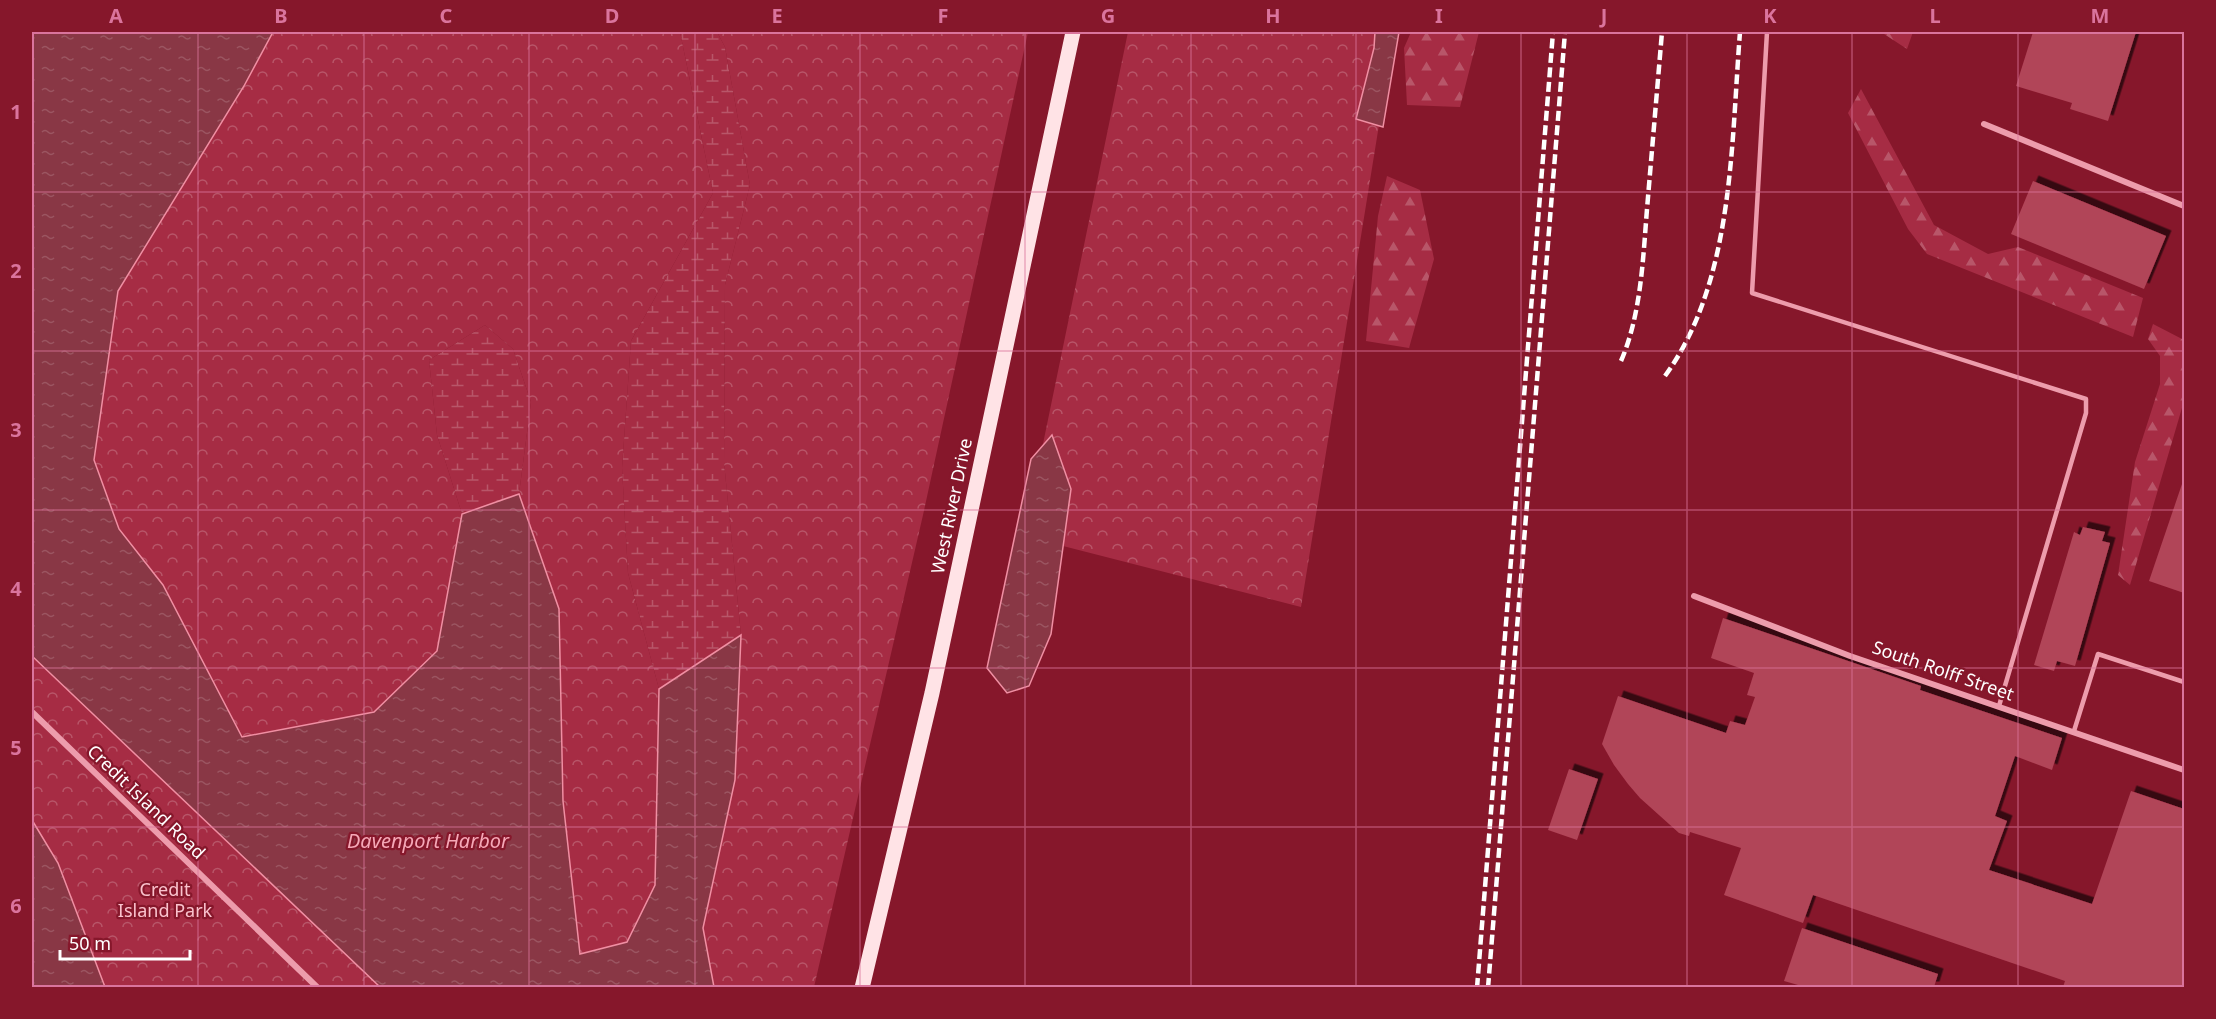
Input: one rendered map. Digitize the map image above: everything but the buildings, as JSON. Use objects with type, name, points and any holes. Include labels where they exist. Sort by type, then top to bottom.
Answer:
[{"type":"main road","name":"West River Drive","points":[[862,987],[932,693],[1073,32]]},
{"type":"street","points":[[1984,124],[2184,206]]},
{"type":"street","name":"South Rolff Street","points":[[1694,596],[1850,656],[2184,770]]},
{"type":"street","name":"Credit Island Road","points":[[32,712],[318,987]]},
{"type":"lane","points":[[1767,32],[1752,293],[2086,399],[2086,413],[2000,706]]},
{"type":"lane","points":[[2074,731],[2098,654],[2184,682]]},
{"type":"green space","points":[[273,32],[680,32],[713,193],[631,341],[622,468],[628,573],[659,689],[655,886],[627,942],[580,954],[563,801],[559,609],[519,494],[531,402],[513,349],[485,325],[429,360],[437,435],[462,514],[438,651],[374,712],[242,737],[163,585],[119,529],[94,460],[118,291],[244,86]]},
{"type":"green space","points":[[680,32],[717,32],[725,47],[750,185],[725,285],[724,462],[741,635],[659,689],[628,573],[622,468],[631,341],[713,193]]},
{"type":"green space","points":[[717,32],[1028,32],[923,515],[814,987],[714,987],[703,928],[735,780],[741,635],[724,462],[725,285],[750,185],[725,47]]},
{"type":"green space","points":[[1128,32],[1394,32],[1301,607],[1024,536]]},
{"type":"green space","points":[[1411,32],[1479,32],[1460,107],[1407,105],[1404,48]]},
{"type":"green space","points":[[1881,32],[1913,32],[1907,49]]},
{"type":"green space","points":[[1861,89],[1934,225],[1988,254],[2018,247],[2143,298],[2133,337],[1927,254],[1908,229],[1848,113]]},
{"type":"green space","points":[[1387,176],[1420,190],[1434,259],[1409,348],[1366,341],[1378,216]]},
{"type":"green space","points":[[2153,324],[2184,340],[2184,401],[2130,585],[2118,575],[2135,462],[2160,384],[2160,356],[2148,339]]},
{"type":"green space","points":[[485,325],[513,349],[531,402],[519,494],[462,514],[437,435],[429,360]]},
{"type":"green space","name":"Credit Island Park","points":[[32,656],[380,987],[105,987],[58,863],[32,820]]},
{"type":"water","name":"Davenport Harbor","points":[[32,32],[273,32],[244,86],[118,291],[94,460],[119,529],[163,585],[242,737],[374,712],[437,651],[462,514],[519,494],[559,609],[563,801],[580,954],[627,942],[655,885],[659,689],[741,635],[735,780],[703,928],[714,987],[380,987],[32,656]]},
{"type":"water","points":[[1375,32],[1399,32],[1383,127],[1356,119],[1374,48]]},
{"type":"water","points":[[1052,435],[1071,489],[1051,634],[1029,686],[1007,693],[987,668],[1031,459]]},
{"type":"water","points":[[32,820],[58,863],[105,987],[32,987]]},
{"type":"railway","points":[[1477,988],[1553,32]]},
{"type":"railway","points":[[1488,988],[1565,32]]},
{"type":"railway","points":[[1621,361],[1633,325],[1640,286],[1662,32]]},
{"type":"railway","points":[[1665,376],[1688,339],[1705,298],[1717,255],[1731,165],[1740,32]]}]
